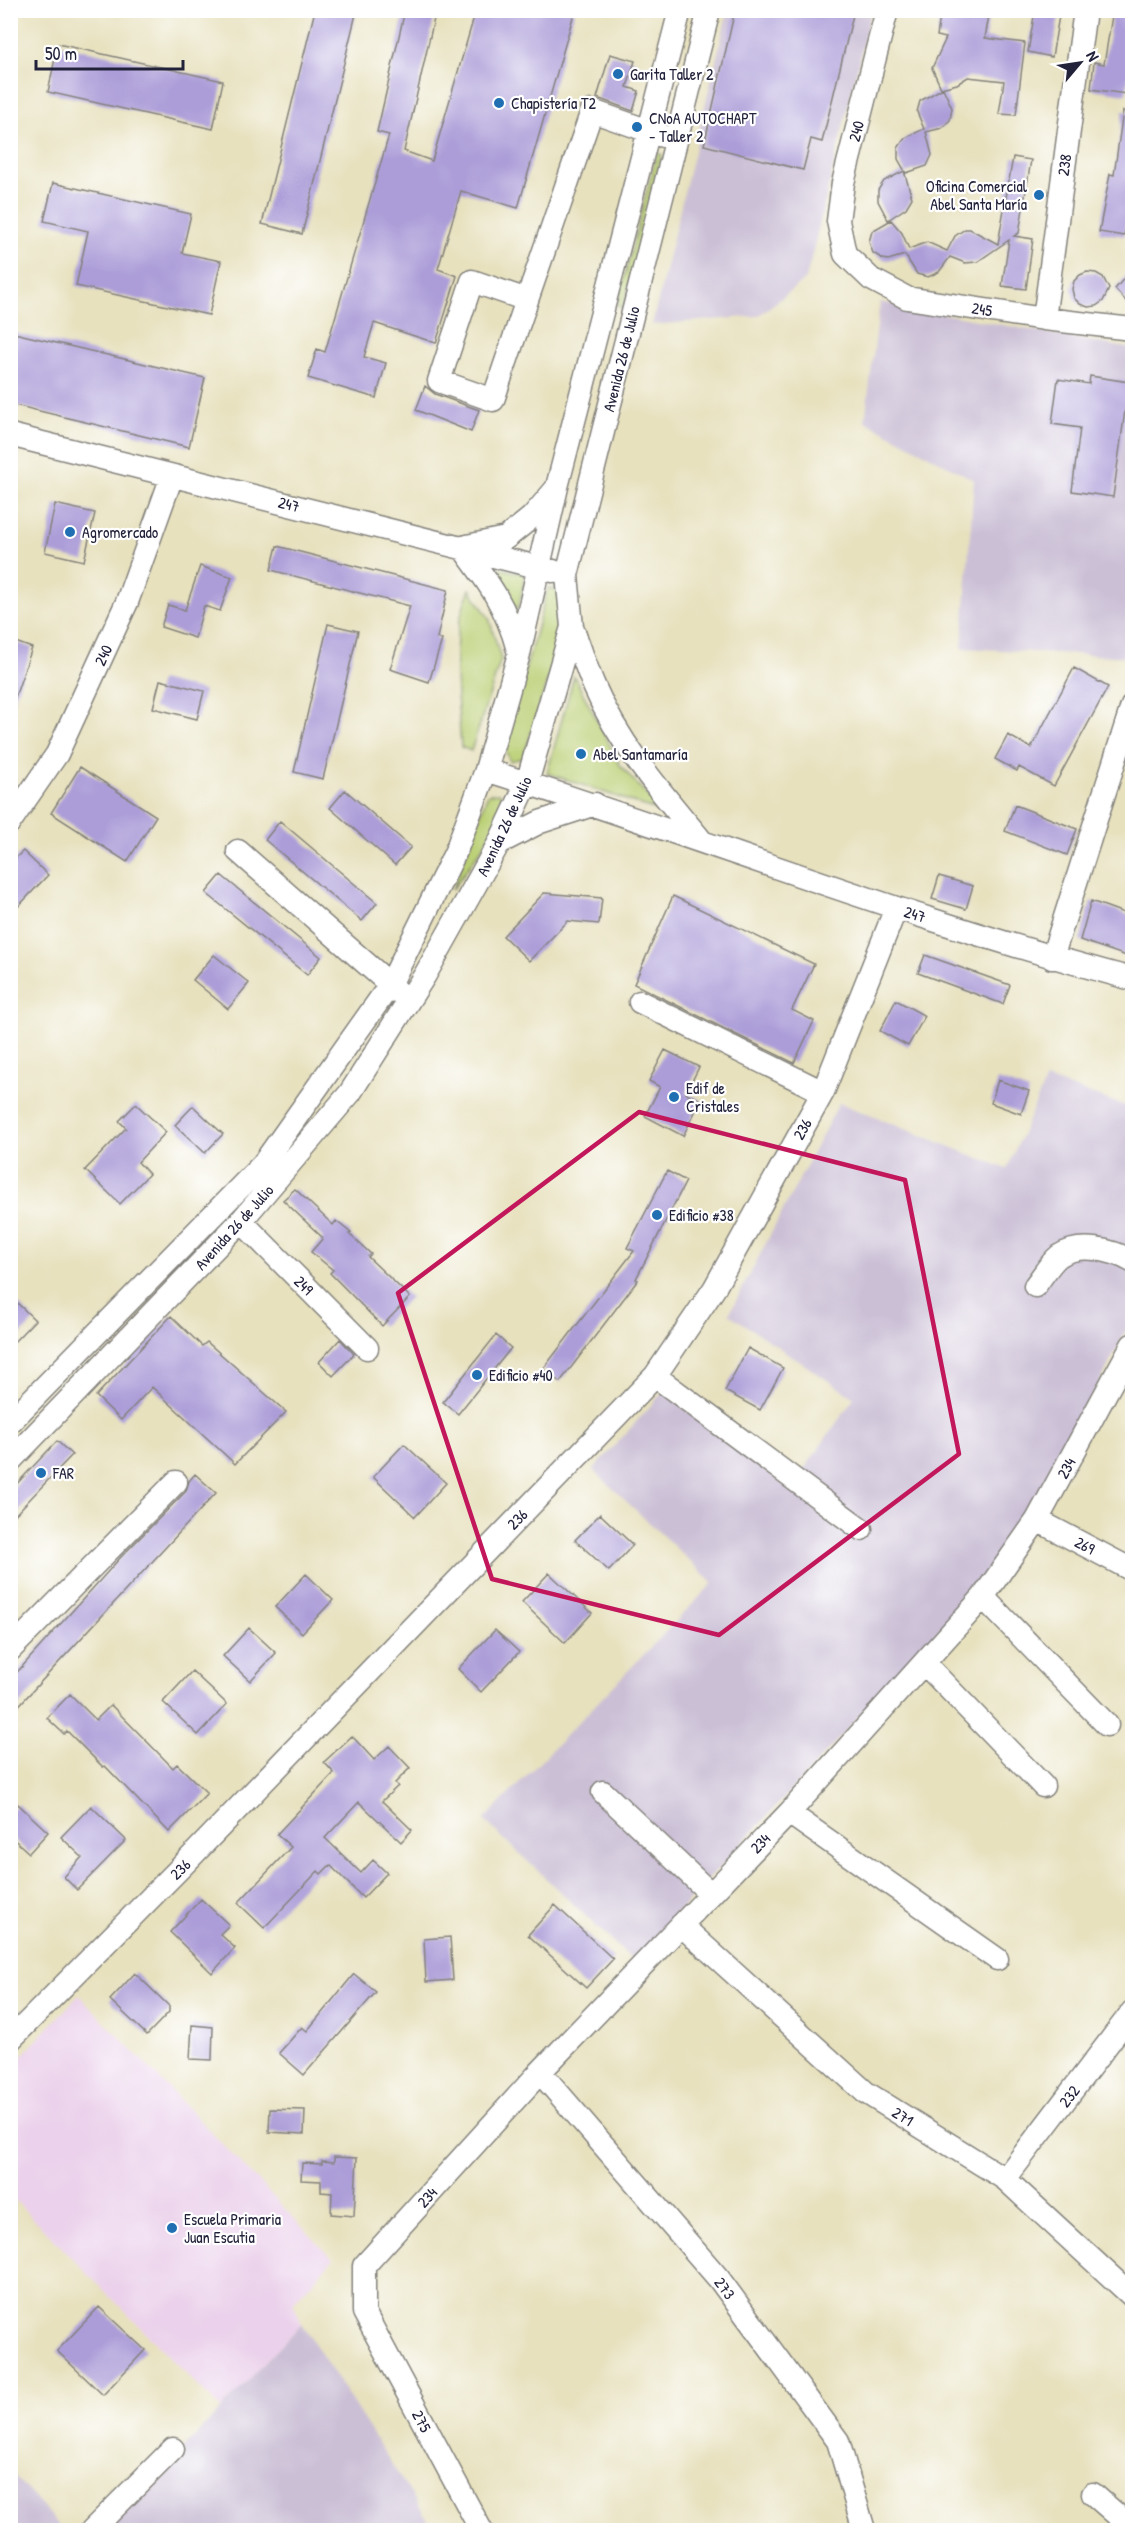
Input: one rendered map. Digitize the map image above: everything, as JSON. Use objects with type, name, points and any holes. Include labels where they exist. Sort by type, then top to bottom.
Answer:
[{"type":"street","name":"Avenida 26 de Julio","points":[[10,1422],[263,1164],[390,985],[456,851],[486,770],[519,654],[557,487],[680,10]]},
{"type":"street","name":"Avenida 26 de Julio","points":[[10,1461],[241,1221],[350,1093],[409,1000],[499,843],[527,783],[572,627],[567,575],[709,10]]},
{"type":"street","name":"240","points":[[845,254],[838,221],[843,183],[886,10]]},
{"type":"street","name":"238","points":[[1044,319],[1085,10]]},
{"type":"street","points":[[526,300],[472,281],[439,381],[493,400],[592,111],[676,139]]},
{"type":"street","name":"245","points":[[845,254],[871,279],[908,298],[1044,319],[1132,329]]},
{"type":"street","name":"247","points":[[10,435],[567,575]]},
{"type":"street","name":"240","points":[[10,822],[57,754],[127,602],[172,476]]},
{"type":"street","points":[[519,654],[510,621],[495,590],[462,547],[506,538],[532,517],[557,487]]},
{"type":"street","points":[[572,627],[595,689],[619,732],[648,777],[701,840]]},
{"type":"street","points":[[1052,958],[1132,706]]},
{"type":"street","name":"247","points":[[486,770],[595,804],[896,909],[1052,958],[1132,979]]},
{"type":"street","points":[[499,843],[540,822],[595,804]]},
{"type":"street","points":[[238,851],[409,1000]]},
{"type":"street","name":"236","points":[[10,2040],[186,1862],[655,1376],[714,1289],[823,1092],[896,909]]},
{"type":"street","points":[[640,1002],[823,1092]]},
{"type":"street","name":"249","points":[[241,1221],[367,1348]]},
{"type":"street","points":[[1035,1286],[1059,1256],[1084,1247],[1125,1257],[1132,1261]]},
{"type":"street","name":"234","points":[[364,2312],[364,2266],[540,2072],[789,1813],[983,1597],[1038,1520],[1132,1345]]},
{"type":"street","points":[[655,1376],[861,1530]]},
{"type":"street","points":[[10,1650],[176,1482]]},
{"type":"street","name":"269","points":[[1038,1520],[1132,1570]]},
{"type":"street","points":[[983,1597],[1107,1725]]},
{"type":"street","points":[[924,1663],[1042,1786]]},
{"type":"street","points":[[603,1792],[711,1894]]},
{"type":"street","points":[[789,1813],[997,1959]]},
{"type":"street","name":"271","points":[[681,1925],[865,2092],[1005,2180],[1132,2296]]},
{"type":"street","name":"232","points":[[1005,2180],[1132,2012]]},
{"type":"street","name":"273","points":[[540,2072],[719,2279],[838,2441],[864,2530]]},
{"type":"street","name":"275","points":[[364,2312],[481,2530]]},
{"type":"street","points":[[92,2530],[173,2449]]},
{"type":"street","points":[[1093,2494],[1132,2528]]},
{"type":"highlighted area","points":[[639,1112],[905,1180],[959,1454],[719,1635],[492,1579],[398,1293]]},
{"type":"shaded area","points":[[728,11],[871,11],[806,279],[758,316],[652,325]]},
{"type":"shaded area","points":[[880,302],[1132,349],[1132,657],[962,648],[974,480],[865,421]]},
{"type":"shaded area","points":[[1046,1079],[1132,1108],[1132,1319],[1031,1518],[976,1590],[633,1961],[484,1820],[713,1583],[593,1470],[663,1392],[790,1489],[854,1398],[729,1314],[839,1103],[1007,1169]]},
{"type":"shaded area","name":"Escuela Primaria Juan Escutia","points":[[79,1995],[333,2259],[293,2303],[302,2324],[221,2409],[11,2196],[10,2069]]},
{"type":"shaded area","points":[[302,2324],[434,2530],[106,2530]]},
{"type":"shaded area","points":[[11,2472],[63,2530],[11,2530]]},
{"type":"green space","points":[[657,153],[662,155],[623,308],[617,306]]},
{"type":"green space","points":[[493,567],[525,574],[518,611]]},
{"type":"green space","points":[[548,588],[561,591],[560,640],[523,758],[510,761],[504,747]]},
{"type":"green space","points":[[470,589],[489,618],[501,659],[471,751],[461,747],[456,687],[458,627]]},
{"type":"green space","points":[[574,676],[620,765],[662,812],[547,773]]},
{"type":"green space","points":[[499,793],[506,802],[483,847],[452,890],[488,794]]},
{"type":"building","points":[[315,10],[357,10],[302,234],[262,224]]},
{"type":"building","points":[[405,10],[436,10],[404,151],[432,161],[476,10],[575,10],[518,208],[461,191],[438,269],[457,276],[436,343],[374,323],[364,357],[386,363],[376,398],[308,378],[317,349],[325,352],[389,135],[377,132]]},
{"type":"building","points":[[735,10],[835,10],[853,15],[822,142],[811,139],[803,170],[704,145]]},
{"type":"building","points":[[941,10],[990,10],[985,38],[1025,43],[1016,115],[999,114],[1004,81],[968,77],[957,84],[941,88],[932,68],[946,38],[937,36]]},
{"type":"building","points":[[1035,10],[1060,10],[1052,57],[1028,52]]},
{"type":"building","points":[[1113,10],[1132,10],[1132,55],[1126,94],[1091,89],[1094,62],[1104,64]]},
{"type":"building","points":[[58,44],[223,81],[213,129],[48,92]]},
{"type":"building","name":"Garita Taller 2","points":[[610,54],[635,61],[627,87],[639,91],[633,111],[597,98]]},
{"type":"building","points":[[943,88],[952,108],[950,120],[942,128],[926,132],[932,155],[927,166],[906,173],[898,159],[898,148],[905,138],[924,129],[917,112],[920,101]]},
{"type":"building","points":[[1123,111],[1132,112],[1132,189],[1124,236],[1099,232],[1110,174],[1114,175]]},
{"type":"building","points":[[1013,157],[1031,160],[1019,233],[1014,236],[1033,239],[1026,289],[1002,286],[1009,240],[977,262],[965,263],[950,257],[939,272],[928,277],[917,274],[905,255],[888,260],[873,253],[869,242],[872,231],[891,220],[902,233],[909,249],[927,242],[947,251],[955,236],[965,229],[970,229],[998,244]]},
{"type":"building","points":[[904,171],[912,198],[906,208],[888,220],[878,201],[878,190],[884,181]]},
{"type":"building","points":[[53,183],[191,214],[182,253],[221,261],[209,315],[76,286],[88,231],[44,221]]},
{"type":"building","points":[[1132,269],[1132,308],[1115,289]]},
{"type":"building","points":[[1087,272],[1103,277],[1109,289],[1103,301],[1096,306],[1088,307],[1080,304],[1074,298],[1072,289],[1074,281]]},
{"type":"building","points":[[10,332],[205,378],[189,447],[10,404]]},
{"type":"building","points":[[1090,376],[1129,382],[1113,497],[1072,491],[1080,428],[1052,424],[1058,379],[1089,384]]},
{"type":"building","points":[[425,386],[435,394],[479,410],[471,432],[416,410]]},
{"type":"building","name":"Agromercado","points":[[55,504],[95,513],[84,561],[45,552]]},
{"type":"building","points":[[277,546],[448,590],[437,638],[442,640],[429,682],[390,669],[410,606],[271,570]]},
{"type":"building","points":[[200,566],[232,577],[220,611],[204,606],[195,638],[161,627],[168,605],[185,610]]},
{"type":"building","points":[[328,624],[358,631],[323,779],[294,772]]},
{"type":"building","points":[[10,640],[32,648],[13,703],[10,703]]},
{"type":"building","points":[[1074,668],[1108,687],[1054,786],[1019,767],[1017,771],[995,759],[1008,735],[1031,748]]},
{"type":"building","points":[[160,680],[204,691],[197,719],[153,708]]},
{"type":"building","points":[[80,767],[156,816],[127,862],[51,813]]},
{"type":"building","points":[[345,790],[411,847],[395,865],[330,808]]},
{"type":"building","points":[[1015,805],[1077,829],[1067,855],[1005,831]]},
{"type":"building","points":[[280,821],[377,903],[362,921],[265,840]]},
{"type":"building","points":[[23,851],[48,875],[10,915],[10,863]]},
{"type":"building","points":[[221,875],[321,957],[307,975],[206,893]]},
{"type":"building","points":[[939,876],[973,886],[966,909],[932,899]]},
{"type":"building","points":[[544,893],[602,898],[599,924],[568,921],[529,961],[503,936]]},
{"type":"building","points":[[673,896],[814,964],[792,1010],[814,1021],[794,1063],[634,984]]},
{"type":"building","points":[[1091,901],[1132,916],[1132,958],[1080,940]]},
{"type":"building","points":[[214,955],[249,983],[228,1009],[193,980]]},
{"type":"building","points":[[925,955],[1010,985],[1003,1004],[918,973]]},
{"type":"building","points":[[896,1000],[925,1016],[908,1046],[880,1031]]},
{"type":"building","name":"Edif de Cristales","points":[[665,1050],[699,1067],[686,1093],[701,1100],[683,1136],[645,1116],[660,1087],[649,1081]]},
{"type":"building","points":[[998,1080],[1029,1091],[1021,1114],[991,1103]]},
{"type":"building","points":[[136,1104],[166,1132],[138,1162],[149,1174],[120,1204],[85,1170],[126,1128],[119,1121]]},
{"type":"building","points":[[193,1106],[223,1134],[205,1153],[175,1125]]},
{"type":"building","points":[[667,1171],[686,1181],[636,1279],[638,1280],[560,1382],[543,1369],[634,1251],[627,1248]]},
{"type":"building","points":[[295,1189],[333,1225],[336,1221],[351,1233],[349,1234],[371,1254],[368,1257],[410,1297],[382,1326],[330,1273],[333,1270],[311,1252],[323,1238],[283,1200]]},
{"type":"building","points":[[10,1296],[35,1320],[10,1346]]},
{"type":"building","points":[[171,1316],[202,1346],[207,1342],[286,1412],[235,1464],[152,1387],[121,1420],[96,1396]]},
{"type":"building","name":"Edificio #40","points":[[496,1335],[511,1348],[458,1414],[443,1402]]},
{"type":"building","points":[[340,1339],[354,1354],[333,1376],[319,1362]]},
{"type":"building","points":[[748,1348],[783,1368],[760,1410],[725,1391]]},
{"type":"building","name":"FAR","points":[[57,1441],[72,1455],[10,1520],[10,1491]]},
{"type":"building","points":[[404,1444],[446,1483],[415,1517],[373,1477]]},
{"type":"building","points":[[195,1474],[216,1493],[10,1715],[10,1680],[121,1557],[186,1491],[189,1481]]},
{"type":"building","points":[[600,1514],[633,1545],[609,1571],[575,1540]]},
{"type":"building","points":[[549,1573],[592,1613],[565,1643],[522,1602]]},
{"type":"building","points":[[306,1574],[333,1600],[302,1633],[275,1607]]},
{"type":"building","points":[[249,1628],[276,1653],[250,1681],[223,1656]]},
{"type":"building","points":[[495,1630],[519,1652],[481,1692],[458,1669]]},
{"type":"building","points":[[192,1671],[227,1704],[198,1735],[163,1702]]},
{"type":"building","points":[[70,1694],[96,1720],[111,1705],[173,1768],[177,1764],[207,1793],[169,1832],[105,1766],[103,1767],[67,1731],[64,1734],[47,1718]]},
{"type":"building","points":[[352,1736],[374,1760],[389,1746],[410,1768],[395,1783],[398,1786],[382,1801],[412,1830],[401,1842],[359,1802],[325,1838],[361,1873],[373,1860],[387,1873],[363,1898],[330,1865],[321,1874],[318,1871],[264,1928],[238,1903],[291,1847],[277,1834],[334,1773],[324,1762]]},
{"type":"building","points":[[18,1804],[48,1832],[29,1853],[10,1836],[10,1812]]},
{"type":"building","points":[[91,1806],[126,1840],[77,1890],[64,1877],[82,1857],[61,1837]]},
{"type":"building","points":[[201,1899],[229,1925],[220,1934],[235,1948],[212,1973],[170,1932]]},
{"type":"building","points":[[555,1905],[613,1959],[586,1988],[528,1935]]},
{"type":"building","points":[[450,1937],[453,1980],[426,1982],[424,1939]]},
{"type":"building","points":[[135,1973],[169,2006],[169,2012],[147,2035],[110,2000]]},
{"type":"building","points":[[354,1974],[376,1992],[304,2075],[279,2053],[302,2027],[307,2031]]},
{"type":"building","points":[[192,2025],[213,2027],[212,2060],[190,2059]]},
{"type":"building","points":[[270,2109],[305,2110],[304,2134],[269,2132]]},
{"type":"building","points":[[334,2157],[357,2158],[354,2216],[331,2214],[332,2193],[321,2192],[321,2181],[301,2180],[302,2163],[334,2162]]},
{"type":"building","points":[[99,2307],[145,2350],[103,2395],[57,2351]]},
{"type":"place","name":"Garita Taller 2","points":[[618,74]]},
{"type":"place","name":"Chapistería T2","points":[[499,103]]},
{"type":"place","name":"CNoA AUTOCHAPT - Taller 2","points":[[637,127]]},
{"type":"place","name":"Oficina Comercial Abel Santa María","points":[[1039,195]]},
{"type":"place","name":"Agromercado","points":[[70,532]]},
{"type":"place","name":"Abel Santamaría","points":[[581,754]]},
{"type":"place","name":"Edif de Cristales","points":[[674,1097]]},
{"type":"place","name":"Edificio #38","points":[[657,1215]]},
{"type":"place","name":"Edificio #40","points":[[477,1375]]},
{"type":"place","name":"FAR","points":[[41,1473]]},
{"type":"place","name":"Escuela Primaria Juan Escutia","points":[[172,2228]]}]
